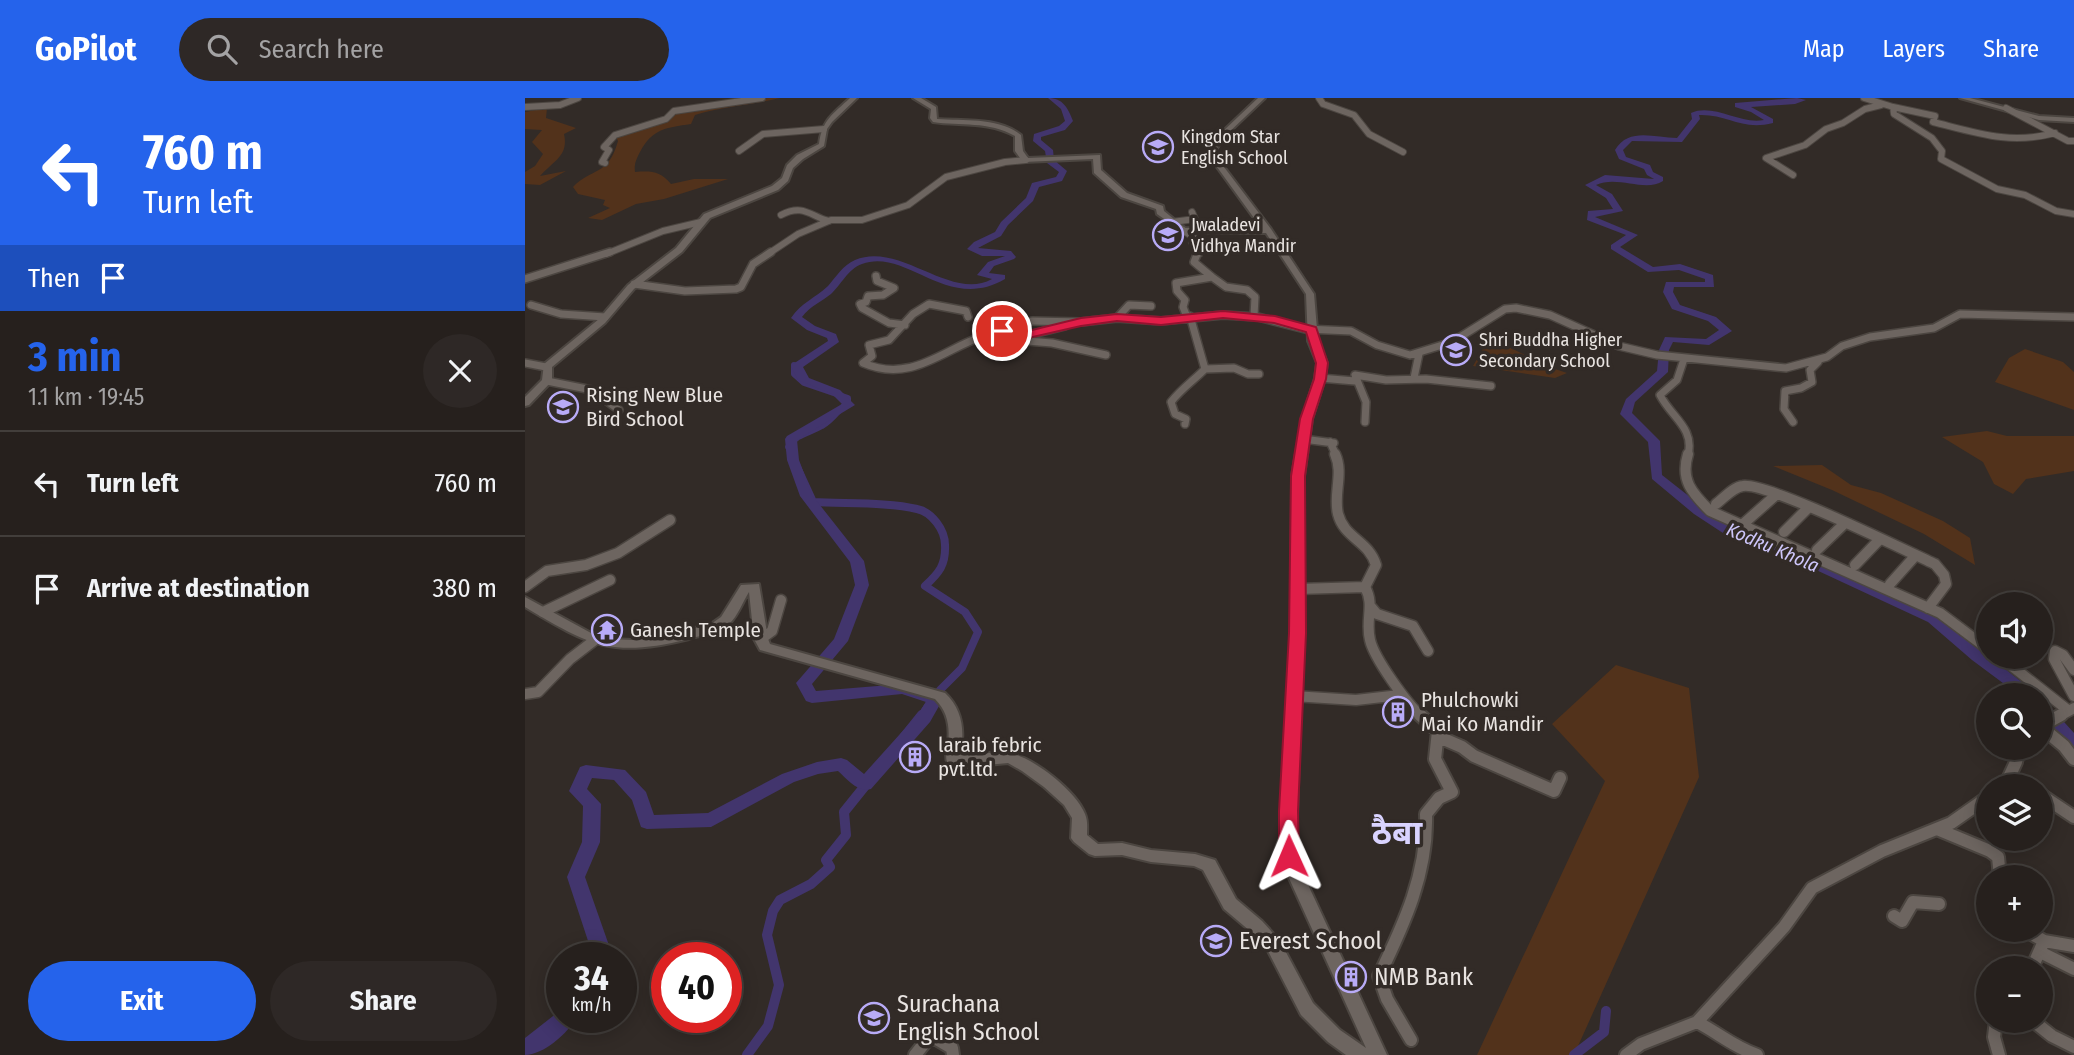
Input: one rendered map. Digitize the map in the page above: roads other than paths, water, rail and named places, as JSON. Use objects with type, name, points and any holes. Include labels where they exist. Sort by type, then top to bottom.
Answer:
[{"type":"street","points":[[525,107],[560,105],[578,98]]},
{"type":"street","points":[[605,163],[602,162],[609,150],[604,147],[615,135],[666,119],[674,111],[762,98]]},
{"type":"street","points":[[546,367],[605,317],[634,284],[672,257],[689,240],[701,222],[717,210],[775,188],[785,180],[790,167],[800,157],[822,145],[824,130],[854,98]]},
{"type":"street","points":[[916,98],[934,108],[933,118],[936,121],[996,126],[1016,132],[1019,151],[1029,160]]},
{"type":"street","points":[[1262,98],[1216,142],[1212,150],[1310,295],[1313,341],[1321,357],[1320,379],[1311,399],[1298,476],[1299,589],[1289,856],[1378,1055]]},
{"type":"street","points":[[1319,98],[1323,104],[1354,115],[1369,134],[1403,152]]},
{"type":"street","points":[[1864,98],[1881,105],[1935,116],[1933,122],[1999,139],[2036,138],[2055,133]]},
{"type":"street","points":[[1963,98],[2039,118],[2074,120]]},
{"type":"street","points":[[1793,175],[1766,158],[1805,145],[1826,129],[1843,123],[1865,109],[1881,105]]},
{"type":"street","points":[[1893,107],[1894,114],[1932,138],[1942,151],[1941,159],[1948,164],[2003,191],[2025,195],[2056,211],[2074,214]]},
{"type":"street","points":[[2005,108],[2071,141]]},
{"type":"street","points":[[745,134],[824,130]]},
{"type":"street","points":[[739,151],[761,135]]},
{"type":"street","points":[[2071,141],[2064,145],[2074,148]]},
{"type":"street","points":[[634,284],[685,290],[736,289],[743,284],[747,271],[763,256],[798,234],[829,221],[862,220],[913,203],[937,181],[946,177],[1005,162],[1097,157],[1097,171],[1124,195],[1160,208],[1160,212],[1194,238],[1192,242],[1196,243],[1199,255],[1195,262],[1226,286],[1247,290],[1255,297],[1252,310],[1254,316],[1258,317]]},
{"type":"street","points":[[782,215],[791,209],[811,212],[829,221]]},
{"type":"street","points":[[1172,222],[1195,219],[1192,212]]},
{"type":"street","points":[[525,279],[539,272],[625,248],[681,225],[701,222]]},
{"type":"street","points":[[1183,230],[1268,231]]},
{"type":"street","points":[[876,276],[877,281],[894,288],[883,295],[868,296],[866,302],[860,303],[862,308],[889,323],[905,326]]},
{"type":"street","points":[[1185,424],[1186,419],[1175,414],[1171,402],[1181,389],[1188,386],[1202,364],[1196,332],[1183,307],[1185,300],[1177,291],[1176,283],[1212,277]]},
{"type":"street","points":[[968,317],[966,311],[955,311],[934,303],[921,308],[889,340],[869,345],[872,356],[863,363],[879,370],[923,366],[963,344],[1010,331],[1024,335],[1081,322],[1117,318],[1161,321],[1223,314],[1258,317],[1312,330],[1345,330],[1377,345],[1410,355],[1452,342],[1505,309],[1516,308],[1550,315],[1619,346],[1684,359],[1786,368],[1820,359],[1851,343],[1892,332],[1934,328],[1961,314],[2074,317]]},
{"type":"street","points":[[531,305],[561,314],[605,317]]},
{"type":"street","points":[[1117,318],[1129,305],[1151,306]]},
{"type":"street","points":[[1033,321],[1081,322]]},
{"type":"street","points":[[1024,335],[1021,337],[1027,341],[1052,343],[1106,355]]},
{"type":"street","points":[[1414,378],[1419,354]]},
{"type":"street","points":[[1684,359],[1677,380],[1660,396],[1668,412],[1682,422],[1690,439],[1683,471],[1686,485],[1710,510],[1928,608],[1976,641]]},
{"type":"street","points":[[1793,422],[1784,409],[1785,391],[1801,388],[1812,382],[1810,370],[1820,359]]},
{"type":"street","points":[[525,363],[546,367]]},
{"type":"street","points":[[1202,364],[1259,374]]},
{"type":"street","points":[[525,403],[547,381],[549,376],[546,367]]},
{"type":"street","points":[[1365,422],[1366,402],[1355,381],[1355,375],[1386,380],[1414,378],[1491,386]]},
{"type":"street","points":[[1320,379],[1355,381]]},
{"type":"street","points":[[547,381],[592,390],[619,410]]},
{"type":"street","points":[[1303,439],[1334,443],[1339,462],[1338,514],[1352,537],[1372,551],[1376,565],[1364,587]]},
{"type":"street","points":[[1716,504],[1736,488],[1745,485],[1809,507],[1935,564],[1944,575],[1946,584],[1928,608]]},
{"type":"street","points":[[1742,525],[1777,494]]},
{"type":"street","points":[[1784,532],[1809,507]]},
{"type":"street","points":[[525,587],[547,571],[586,565],[618,553],[670,520]]},
{"type":"street","points":[[1817,551],[1845,523]]},
{"type":"street","points":[[1855,565],[1880,539]]},
{"type":"street","points":[[1890,584],[1916,555]]},
{"type":"street","points":[[543,611],[610,580]]},
{"type":"street","points":[[525,601],[596,639],[617,645],[716,627],[726,620],[745,588],[755,587],[761,639],[770,649],[940,696],[951,707],[955,721],[956,740],[952,758],[962,762],[986,757],[1009,758],[1033,767],[1075,806],[1079,816],[1079,838],[1086,846],[1095,850],[1122,849],[1151,856],[1195,860],[1209,865],[1230,904],[1256,926],[1273,946],[1307,1009],[1334,1036],[1361,1055]]},
{"type":"street","points":[[1299,589],[1364,587]]},
{"type":"street","points":[[1364,587],[1372,599],[1368,623],[1370,642],[1400,695],[1414,712],[1438,731],[1440,737],[1435,759],[1453,792],[1439,798],[1426,814],[1427,841],[1411,908],[1378,976],[1387,999],[1411,1040]]},
{"type":"street","points":[[761,639],[772,631],[781,600]]},
{"type":"street","points":[[1371,607],[1377,614],[1413,626],[1428,651]]},
{"type":"street","points":[[525,694],[538,692],[570,659],[596,639]]},
{"type":"street","points":[[2074,670],[2063,654],[2055,651],[2054,659],[2074,696]]},
{"type":"street","points":[[2015,669],[2068,711]]},
{"type":"street","points":[[1293,696],[1356,700],[1400,695]]},
{"type":"street","points":[[2053,736],[2074,759]]},
{"type":"street","points":[[1440,737],[1474,756],[1554,791],[1560,778]]},
{"type":"street","points":[[1631,1053],[1645,1042],[1678,1032],[1697,1022],[1784,927],[1812,888],[1882,851],[1951,823],[1976,803]]},
{"type":"street","points":[[2053,803],[2074,817]]},
{"type":"street","points":[[1937,829],[1990,851],[1998,857],[1999,865]]},
{"type":"street","points":[[1895,916],[1902,921],[1913,902],[1939,904]]},
{"type":"street","points":[[2038,942],[2074,969]]},
{"type":"street","points":[[2042,946],[2074,946]]},
{"type":"street","points":[[2037,956],[2042,946]]},
{"type":"street","points":[[1697,1022],[1715,1031],[1734,1047],[1757,1055]]},
{"type":"street","points":[[1994,1033],[2000,1055]]},
{"type":"street","points":[[2048,1033],[2074,1047]]},
{"type":"street","points":[[915,1055],[927,1041],[935,1038],[952,1048],[953,1055]]},
{"type":"waterway","points":[[598,942],[576,877],[591,842],[592,804],[578,791],[586,771],[619,774],[640,797],[647,822],[711,820],[788,778],[817,768],[841,764],[865,784],[924,718],[935,699],[902,689],[812,697],[804,683],[841,641],[862,585],[857,561],[806,496],[793,460],[791,439],[849,405],[836,392],[804,380],[797,366],[834,342],[832,336],[811,328],[796,318],[807,304],[828,291],[848,268],[864,260],[899,264],[954,284],[971,287],[987,286],[1002,277],[982,275],[991,264],[1011,257],[1008,253],[982,253],[972,249],[998,234],[1004,224],[1030,199],[1035,185],[1059,179],[1063,171],[1050,161],[1049,150],[1037,141],[1037,136],[1062,128],[1069,121],[1064,108],[1052,98]]},
{"type":"waterway","name":"Kodku Khola","points":[[1801,98],[1802,100],[1795,102],[1738,105],[1754,110],[1770,121],[1760,124],[1750,124],[1715,114],[1695,113],[1696,119],[1679,140],[1629,139],[1619,150],[1623,159],[1647,167],[1650,173],[1660,179],[1654,183],[1605,178],[1589,185],[1609,196],[1619,211],[1591,213],[1590,218],[1633,235],[1614,247],[1651,270],[1680,267],[1710,277],[1710,285],[1670,284],[1668,292],[1676,307],[1712,319],[1727,331],[1718,334],[1709,342],[1669,339],[1664,350],[1662,372],[1630,401],[1626,414],[1654,441],[1656,476],[1699,511],[1731,532],[1778,547],[1933,619],[2014,683]]},
{"type":"waterway","points":[[792,455],[788,447],[792,442],[826,424],[848,402],[848,398],[804,383],[794,374],[794,365]]},
{"type":"waterway","points":[[791,454],[813,502],[880,504],[917,509],[928,514],[940,528],[944,539],[943,563],[938,573],[925,586],[965,612],[978,632],[962,668],[940,690]]},
{"type":"waterway","points":[[921,717],[931,701]]},
{"type":"waterway","points":[[747,1055],[768,1026],[779,985],[767,935],[773,911],[780,900],[811,884],[830,867],[826,860],[846,835],[844,812],[922,715]]},
{"type":"waterway","name":"Kodku Khola","points":[[2053,720],[2074,744]]},
{"type":"waterway","points":[[1574,1055],[1604,1032],[1606,1011]]},
{"type":"waterway","points":[[525,1049],[549,1033]]},
{"type":"place","name":"Kingdom Star English School","points":[[1158,147]]},
{"type":"place","name":"Jwaladevi Vidhya Mandir","points":[[1168,235]]},
{"type":"place","name":"Shri Buddha Higher Secondary School","points":[[1456,350]]},
{"type":"place","name":"Rising New Blue Bird School","points":[[563,407]]},
{"type":"place","name":"Ganesh Temple","points":[[607,630]]},
{"type":"place","name":"Phulchowki Mai Ko Mandir","points":[[1398,712]]},
{"type":"place","name":"laraib febric pvt.ltd.","points":[[915,757]]},
{"type":"place","name":"Everest School","points":[[1216,941]]},
{"type":"place","name":"NMB Bank","points":[[1351,977]]},
{"type":"place","name":"Surachana English School","points":[[874,1018]]},
{"type":"district","name":"ठैबा","points":[[1397,832]]}]
